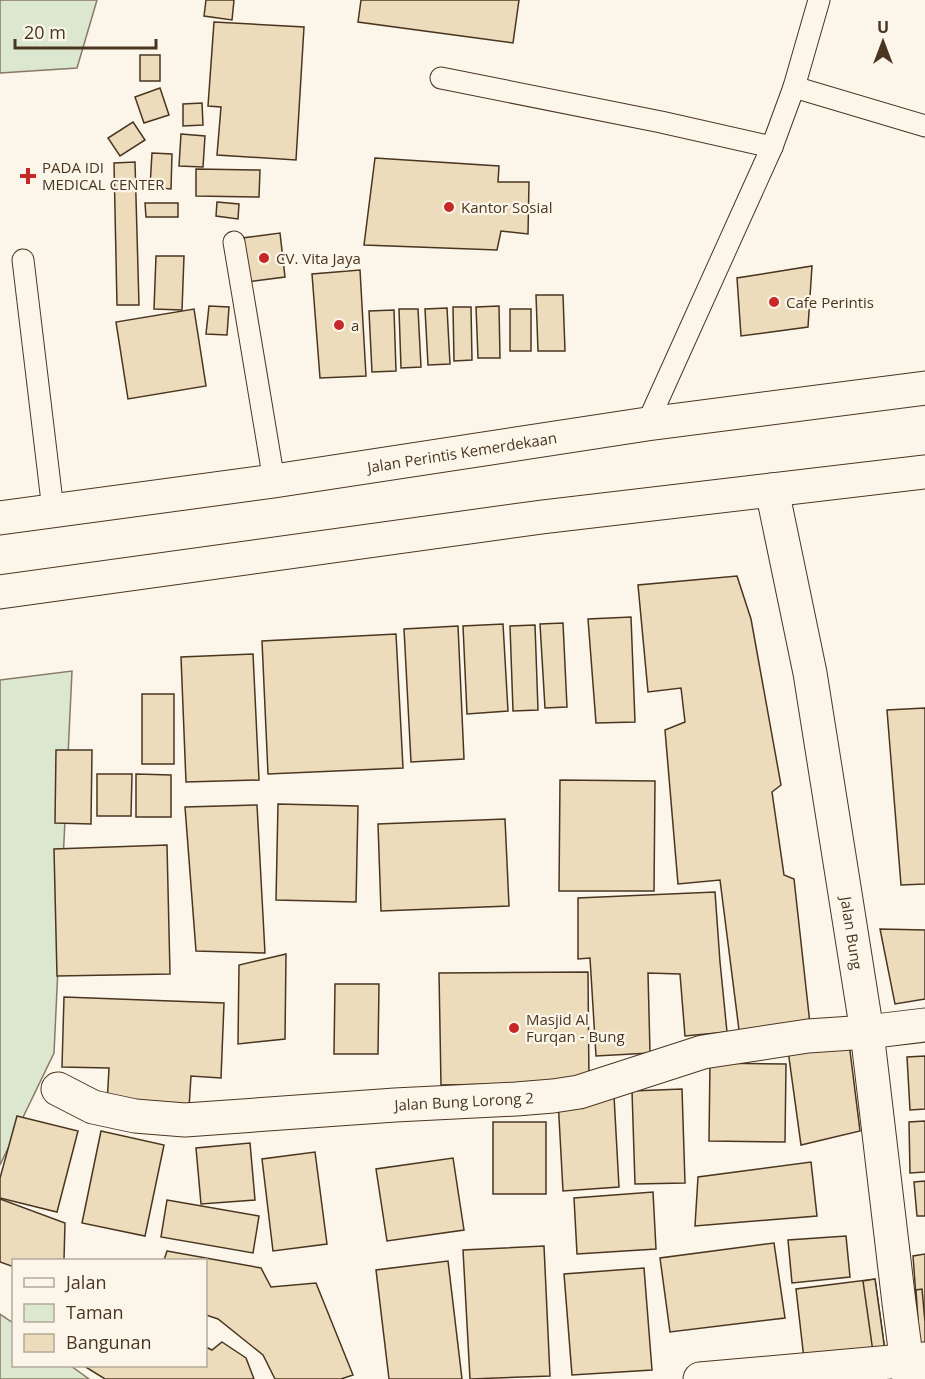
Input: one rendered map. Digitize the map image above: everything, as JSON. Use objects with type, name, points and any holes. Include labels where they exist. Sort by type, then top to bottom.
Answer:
[{"type":"main road","name":"Jalan Perintis Kemerdekaan","points":[[0,518],[274,481],[647,424],[925,388]]},
{"type":"main road","points":[[0,592],[542,517],[925,472]]},
{"type":"main road","name":"Jalan Bung","points":[[772,490],[810,673],[867,1032],[914,1366]]},
{"type":"main road","name":"Jalan Bung Lorong 2","points":[[58,1089],[93,1107],[135,1116],[185,1120],[516,1099],[579,1092],[703,1052],[808,1036],[925,1025]]},
{"type":"main road","points":[[700,1379],[914,1366]]},
{"type":"lane","points":[[647,424],[772,147],[794,87],[819,0]]},
{"type":"lane","points":[[441,78],[661,122],[772,147]]},
{"type":"lane","points":[[794,87],[925,126]]},
{"type":"lane","points":[[234,242],[274,481]]},
{"type":"lane","points":[[23,260],[53,510]]},
{"type":"green space","points":[[0,0],[97,0],[77,68],[0,73]]},
{"type":"green space","points":[[72,671],[54,1053],[0,1165],[0,680]]},
{"type":"green space","points":[[0,1314],[12,1322],[12,1367],[72,1367],[89,1379],[0,1379]]},
{"type":"building","points":[[206,0],[234,0],[232,20],[204,16]]},
{"type":"building","points":[[361,0],[519,0],[513,43],[358,22]]},
{"type":"building","points":[[214,22],[304,27],[296,160],[217,155],[221,107],[208,106]]},
{"type":"building","points":[[140,55],[160,55],[160,81],[140,81]]},
{"type":"building","points":[[160,88],[169,115],[144,123],[135,97]]},
{"type":"building","points":[[202,103],[203,125],[183,126],[183,104]]},
{"type":"building","points":[[133,122],[145,140],[120,156],[108,138]]},
{"type":"building","points":[[181,134],[205,136],[203,167],[179,166]]},
{"type":"building","points":[[152,153],[172,154],[171,189],[150,187]]},
{"type":"building","name":"Kantor Sosial","points":[[375,158],[499,166],[498,182],[529,182],[528,234],[501,231],[497,250],[364,245]]},
{"type":"building","points":[[135,162],[139,305],[117,305],[114,163]]},
{"type":"building","points":[[196,169],[260,170],[259,197],[196,196]]},
{"type":"building","points":[[217,202],[239,204],[238,219],[216,216]]},
{"type":"building","points":[[145,203],[178,203],[178,217],[146,217]]},
{"type":"building","name":"CV. Vita Jaya","points":[[280,233],[285,277],[247,282],[242,238]]},
{"type":"building","points":[[156,256],[184,256],[182,310],[154,309]]},
{"type":"building","name":"Cafe Perintis","points":[[812,266],[808,327],[741,336],[737,278]]},
{"type":"building","name":"a","points":[[360,270],[366,376],[320,378],[312,274]]},
{"type":"building","points":[[536,295],[563,295],[565,351],[538,351]]},
{"type":"building","points":[[209,306],[229,307],[227,335],[206,334]]},
{"type":"building","points":[[499,306],[500,358],[478,358],[476,307]]},
{"type":"building","points":[[453,307],[471,307],[472,360],[454,361]]},
{"type":"building","points":[[447,308],[450,364],[428,365],[425,309]]},
{"type":"building","points":[[194,309],[206,386],[128,399],[116,322]]},
{"type":"building","points":[[399,309],[418,309],[421,367],[401,368]]},
{"type":"building","points":[[510,309],[531,309],[531,351],[510,351]]},
{"type":"building","points":[[394,310],[396,371],[372,372],[369,311]]},
{"type":"building","points":[[737,576],[751,619],[781,785],[772,792],[784,875],[794,879],[810,1024],[739,1030],[720,880],[678,884],[665,730],[685,722],[681,688],[648,692],[638,585]]},
{"type":"building","points":[[631,617],[635,722],[596,723],[588,619]]},
{"type":"building","points":[[563,623],[567,707],[545,708],[540,624]]},
{"type":"building","points":[[503,624],[508,711],[467,714],[463,626]]},
{"type":"building","points":[[535,625],[538,710],[513,711],[510,626]]},
{"type":"building","points":[[458,626],[464,759],[411,762],[404,629]]},
{"type":"building","points":[[396,634],[403,768],[268,774],[262,641]]},
{"type":"building","points":[[253,654],[259,780],[186,782],[181,657]]},
{"type":"building","points":[[142,694],[174,694],[174,764],[142,764]]},
{"type":"building","points":[[925,708],[925,884],[901,885],[887,710]]},
{"type":"building","points":[[56,750],[92,750],[91,824],[55,823]]},
{"type":"building","points":[[97,774],[132,774],[131,816],[97,816]]},
{"type":"building","points":[[136,774],[171,775],[171,817],[136,817]]},
{"type":"building","points":[[560,780],[655,781],[654,891],[559,891]]},
{"type":"building","points":[[278,804],[358,806],[356,902],[276,900]]},
{"type":"building","points":[[257,805],[265,953],[196,951],[185,807]]},
{"type":"building","points":[[505,819],[509,906],[381,911],[378,824]]},
{"type":"building","points":[[167,845],[170,974],[57,976],[54,849]]},
{"type":"building","points":[[715,892],[727,1032],[685,1036],[680,974],[648,973],[650,1053],[596,1056],[590,958],[578,959],[578,898]]},
{"type":"building","points":[[880,929],[925,930],[925,999],[895,1004]]},
{"type":"building","points":[[286,954],[285,1039],[238,1044],[239,965]]},
{"type":"building","name":"Masjid Al Furqan - Bung","points":[[588,972],[589,1083],[441,1085],[439,973]]},
{"type":"building","points":[[335,984],[379,984],[378,1054],[334,1054]]},
{"type":"building","points":[[64,997],[224,1003],[221,1078],[191,1076],[189,1108],[107,1105],[109,1068],[62,1067]]},
{"type":"building","points":[[787,1043],[849,1043],[860,1131],[801,1145]]},
{"type":"building","points":[[925,1056],[925,1109],[910,1110],[907,1057]]},
{"type":"building","points":[[710,1063],[786,1064],[785,1142],[709,1141]]},
{"type":"building","points":[[682,1089],[685,1183],[635,1184],[632,1091]]},
{"type":"building","points":[[614,1096],[619,1187],[563,1191],[558,1099]]},
{"type":"building","points":[[17,1116],[78,1131],[57,1212],[0,1198],[0,1178]]},
{"type":"building","points":[[925,1121],[925,1172],[910,1173],[909,1122]]},
{"type":"building","points":[[493,1122],[546,1122],[546,1194],[493,1194]]},
{"type":"building","points":[[101,1131],[164,1145],[145,1236],[82,1223]]},
{"type":"building","points":[[250,1143],[255,1200],[201,1204],[196,1148]]},
{"type":"building","points":[[315,1152],[327,1244],[273,1251],[262,1159]]},
{"type":"building","points":[[453,1158],[464,1230],[387,1241],[376,1169]]},
{"type":"building","points":[[811,1162],[817,1216],[695,1226],[698,1177]]},
{"type":"building","points":[[925,1181],[925,1216],[917,1216],[914,1182]]},
{"type":"building","points":[[653,1192],[656,1249],[577,1254],[574,1198]]},
{"type":"building","points":[[0,1199],[65,1223],[64,1259],[12,1259],[12,1266],[0,1262]]},
{"type":"building","points":[[167,1200],[259,1216],[253,1253],[161,1237]]},
{"type":"building","points":[[846,1236],[850,1277],[792,1283],[788,1240]]},
{"type":"building","points":[[774,1243],[785,1318],[670,1332],[660,1258]]},
{"type":"building","points":[[544,1246],[550,1376],[470,1379],[463,1250]]},
{"type":"building","points":[[167,1251],[261,1268],[271,1287],[316,1283],[353,1375],[341,1379],[275,1379],[263,1355],[218,1319],[207,1315],[207,1259],[164,1259]]},
{"type":"building","points":[[925,1254],[925,1350],[920,1350],[913,1256]]},
{"type":"building","points":[[448,1261],[462,1379],[389,1379],[376,1270]]},
{"type":"building","points":[[644,1268],[652,1370],[572,1375],[564,1274]]},
{"type":"building","points":[[875,1279],[885,1351],[804,1359],[796,1289]]},
{"type":"building","points":[[875,1279],[885,1351],[873,1352],[863,1281]]},
{"type":"building","points":[[922,1289],[925,1350],[920,1350],[916,1290]]},
{"type":"building","points":[[222,1342],[246,1358],[254,1379],[105,1379],[86,1367],[207,1367],[207,1348],[212,1350]]},
{"type":"place","name":"PADA IDI MEDICAL CENTER","points":[[28,176]]},
{"type":"place","name":"Kantor Sosial","points":[[449,207]]},
{"type":"place","name":"CV. Vita Jaya","points":[[264,258]]},
{"type":"place","name":"Cafe Perintis","points":[[774,302]]},
{"type":"place","name":"a","points":[[339,325]]},
{"type":"place","name":"Masjid Al Furqan - Bung","points":[[514,1028]]}]
